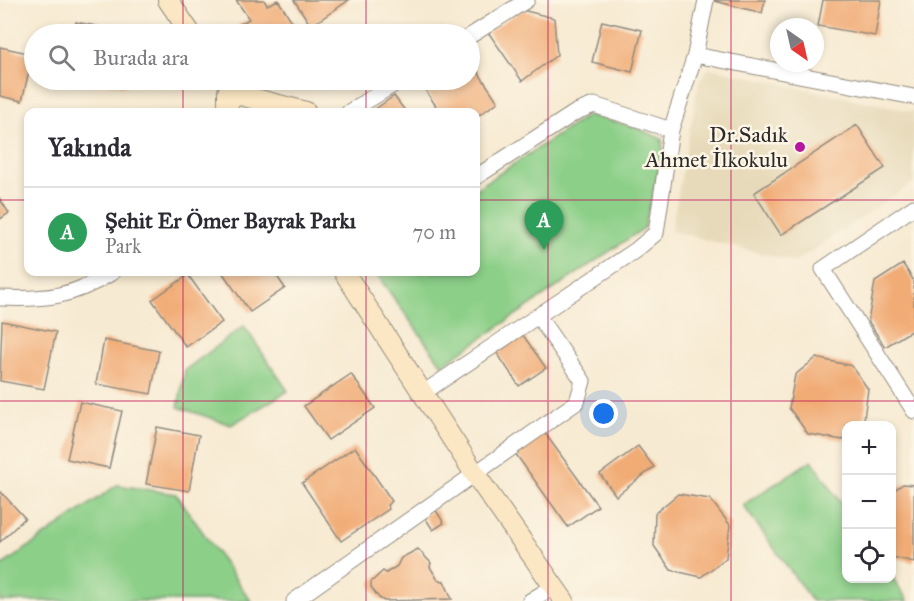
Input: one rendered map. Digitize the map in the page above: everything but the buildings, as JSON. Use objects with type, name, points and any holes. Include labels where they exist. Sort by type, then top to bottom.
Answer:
[{"type":"main road","points":[[168,0],[184,24]]},
{"type":"main road","points":[[225,90],[227,108]]},
{"type":"main road","points":[[227,90],[238,108]]},
{"type":"main road","points":[[237,90],[293,108]]},
{"type":"main road","points":[[347,276],[475,474],[559,593]]},
{"type":"street","points":[[480,30],[527,0]]},
{"type":"street","points":[[423,393],[636,250],[656,233],[671,130],[695,55],[706,0]]},
{"type":"street","points":[[695,55],[914,98]]},
{"type":"street","points":[[356,108],[385,90]]},
{"type":"street","points":[[480,174],[576,112],[594,105],[671,130]]},
{"type":"street","points":[[914,207],[823,269],[914,411]]},
{"type":"street","points":[[0,298],[42,300],[89,287],[107,276]]},
{"type":"street","points":[[294,601],[577,402],[582,381],[538,316]]},
{"type":"street","points":[[530,601],[559,593]]},
{"type":"shaded area","name":"Dr.Sadık Ahmet İlkokulu","points":[[709,68],[914,112],[914,182],[795,262],[671,231],[699,81]]},
{"type":"green space","points":[[588,115],[635,127],[662,139],[663,153],[644,228],[442,365],[378,276],[480,276],[480,186]]},
{"type":"green space","points":[[244,326],[288,391],[231,425],[178,407],[185,370]]},
{"type":"green space","points":[[812,460],[842,505],[842,583],[896,583],[908,601],[812,601],[743,505]]},
{"type":"green space","points":[[117,485],[176,494],[251,601],[0,601],[0,567]]},
{"type":"place","name":"Dr.Sadık Ahmet İlkokulu","points":[[800,147]]},
{"type":"place","name":"Şehit Er Ömer Bayrak Parkı","points":[[544,250]]}]
